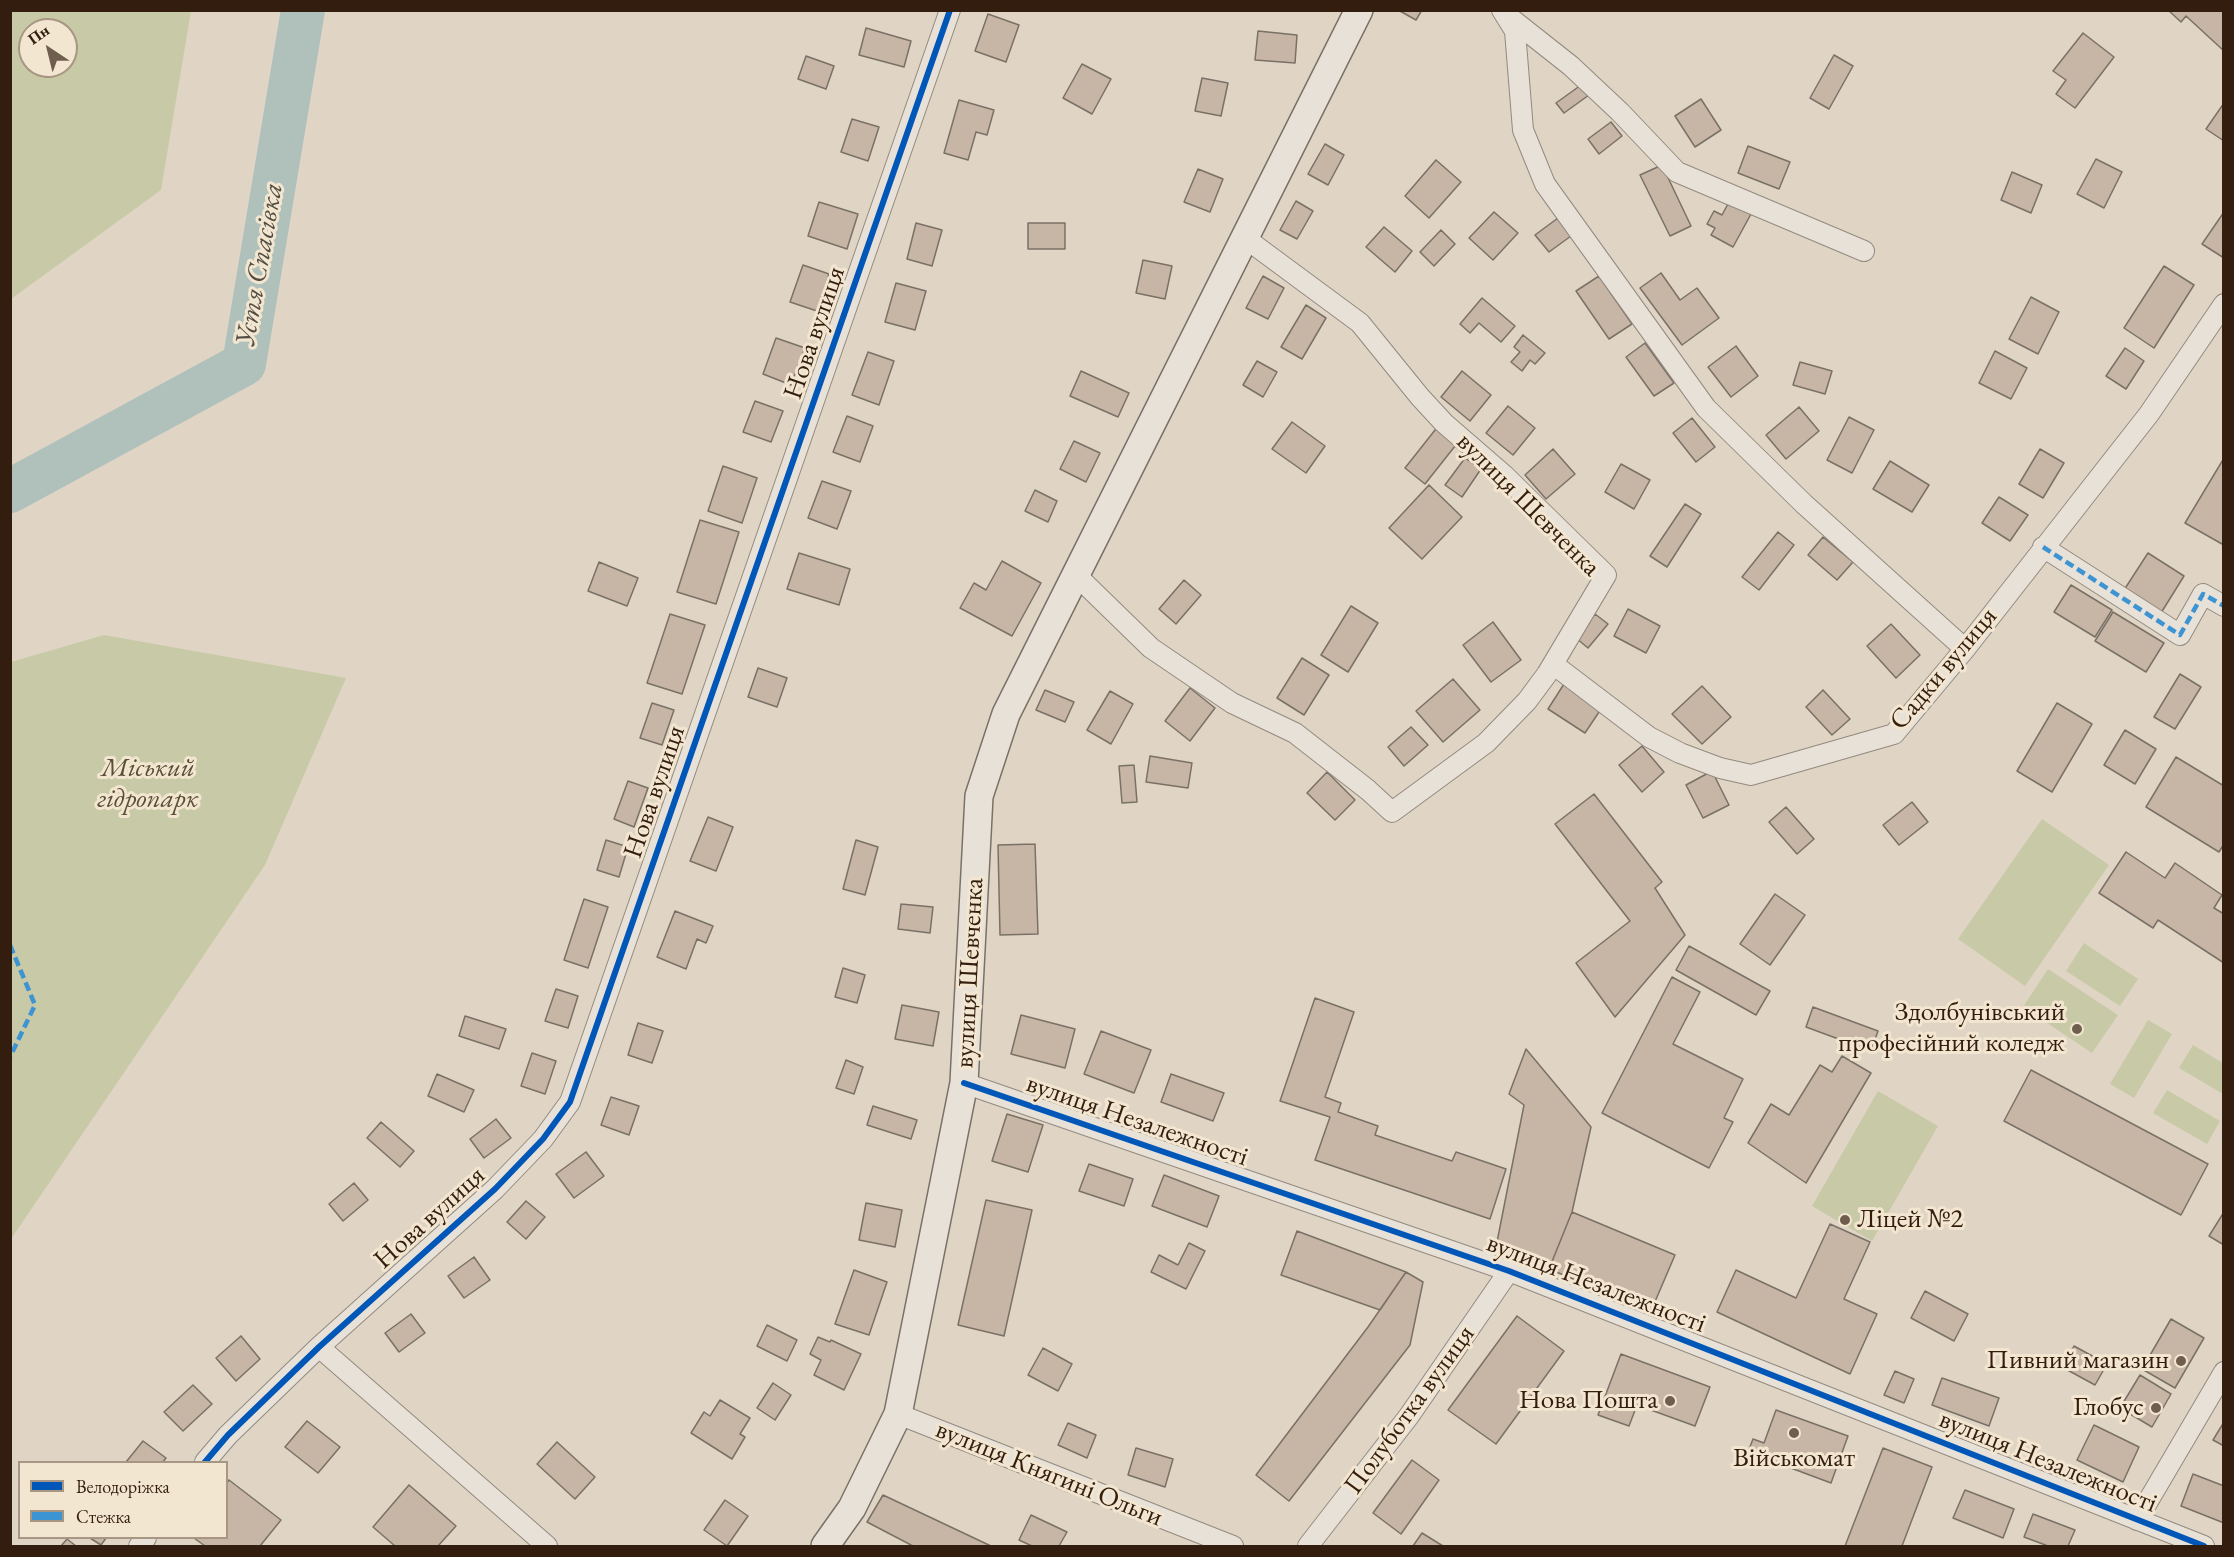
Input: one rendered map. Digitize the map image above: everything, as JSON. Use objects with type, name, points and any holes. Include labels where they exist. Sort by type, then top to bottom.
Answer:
[{"type":"main road","name":"вулиця Шевченка","points":[[825,1546],[852,1508],[898,1414],[964,1083],[979,796],[1006,714],[1359,10]]},
{"type":"street","name":"Нова вулиця","points":[[206,1461],[228,1435],[319,1347],[495,1189],[543,1139],[570,1102],[950,10]]},
{"type":"street","points":[[1502,11],[1571,66],[1620,112],[1677,172],[1864,251]]},
{"type":"street","points":[[1502,11],[1515,31],[1523,130],[1545,184],[1706,408],[1804,504],[1965,649]]},
{"type":"street","name":"вулиця Шевченка","points":[[1076,575],[1151,648],[1232,704],[1294,733],[1368,790],[1392,812],[1486,743],[1527,701],[1553,664],[1606,575],[1504,475],[1444,423],[1360,323],[1245,238]]},
{"type":"street","name":"Садки вулиця","points":[[1553,664],[1649,737],[1680,753],[1720,768],[1751,775],[1894,734],[1965,649],[2149,414],[2223,304]]},
{"type":"street","points":[[2043,548],[2180,635],[2203,594],[2223,606]]},
{"type":"street","name":"вулиця Незалежності","points":[[964,1083],[1509,1271],[2204,1546]]},
{"type":"street","name":"Полуботка вулиця","points":[[1308,1546],[1409,1416],[1509,1271]]},
{"type":"street","points":[[319,1347],[547,1546]]},
{"type":"street","points":[[2137,1520],[2223,1372]]},
{"type":"street","name":"вулиця Княгині Ольги","points":[[898,1414],[1233,1546]]},
{"type":"green space","points":[[11,10],[191,11],[161,190],[11,299]]},
{"type":"green space","name":"Міський гідропарк","points":[[104,635],[346,678],[265,865],[11,1239],[11,662]]},
{"type":"green space","points":[[2042,819],[2109,865],[2025,986],[1958,939]]},
{"type":"green space","points":[[2084,943],[2138,979],[2120,1006],[2066,971]]},
{"type":"green space","points":[[2048,969],[2118,1015],[2092,1053],[2023,1007]]},
{"type":"green space","points":[[2148,1020],[2172,1034],[2134,1098],[2110,1084]]},
{"type":"green space","points":[[2193,1045],[2223,1063],[2223,1094],[2179,1068]]},
{"type":"green space","points":[[2167,1090],[2220,1121],[2207,1144],[2153,1113]]},
{"type":"green space","points":[[1878,1091],[1938,1126],[1872,1241],[1812,1206]]},
{"type":"building","points":[[1398,10],[1422,10],[1416,20]]},
{"type":"building","points":[[2168,10],[2224,10],[2224,51],[2186,16],[2181,22]]},
{"type":"building","points":[[988,14],[1019,25],[1006,62],[975,51]]},
{"type":"building","points":[[866,28],[911,41],[904,67],[859,55]]},
{"type":"building","points":[[1258,31],[1297,35],[1295,63],[1255,60]]},
{"type":"building","points":[[2083,33],[2114,57],[2075,108],[2056,94],[2066,80],[2053,71]]},
{"type":"building","points":[[1834,55],[1853,66],[1829,109],[1810,98]]},
{"type":"building","points":[[806,56],[834,66],[826,89],[798,79]]},
{"type":"building","points":[[1082,64],[1111,79],[1092,114],[1063,98]]},
{"type":"building","points":[[1202,78],[1228,83],[1221,116],[1195,111]]},
{"type":"building","points":[[1581,85],[1589,95],[1564,113],[1556,103]]},
{"type":"building","points":[[1701,99],[1721,130],[1695,147],[1675,116]]},
{"type":"building","points":[[959,100],[994,110],[987,135],[976,132],[968,160],[944,153]]},
{"type":"building","points":[[2224,103],[2224,141],[2206,129]]},
{"type":"building","points":[[852,119],[879,127],[868,161],[841,152]]},
{"type":"building","points":[[1611,122],[1622,136],[1599,154],[1588,139]]},
{"type":"building","points":[[1325,144],[1344,155],[1328,185],[1308,174]]},
{"type":"building","points":[[1748,146],[1790,162],[1779,189],[1738,173]]},
{"type":"building","points":[[2096,159],[2122,172],[2104,208],[2077,194]]},
{"type":"building","points":[[1436,160],[1461,182],[1429,218],[1405,196]]},
{"type":"building","points":[[1662,165],[1691,226],[1670,236],[1640,175]]},
{"type":"building","points":[[1198,169],[1223,179],[1210,212],[1184,202]]},
{"type":"building","points":[[2012,172],[2042,185],[2031,213],[2001,200]]},
{"type":"building","points":[[1296,201],[1313,211],[1297,239],[1280,230]]},
{"type":"building","points":[[819,202],[858,214],[847,249],[808,236]]},
{"type":"building","points":[[1729,202],[1751,214],[1733,247],[1711,235],[1715,228],[1707,224],[1714,211],[1722,215]]},
{"type":"building","points":[[1494,212],[1518,233],[1493,260],[1469,238]]},
{"type":"building","points":[[2224,212],[2224,258],[2202,244]]},
{"type":"building","points":[[1558,218],[1571,236],[1549,252],[1535,235]]},
{"type":"building","points":[[916,223],[942,230],[932,266],[907,259]]},
{"type":"building","points":[[1028,223],[1065,223],[1065,249],[1028,249]]},
{"type":"building","points":[[1384,227],[1412,251],[1395,272],[1366,247]]},
{"type":"building","points":[[1441,230],[1455,244],[1434,266],[1420,252]]},
{"type":"building","points":[[1143,260],[1172,266],[1165,299],[1136,293]]},
{"type":"building","points":[[803,265],[829,274],[817,311],[790,302]]},
{"type":"building","points":[[2164,266],[2194,285],[2154,348],[2124,328]]},
{"type":"building","points":[[1661,273],[1680,300],[1697,288],[1719,318],[1682,345],[1640,288]]},
{"type":"building","points":[[1263,276],[1284,288],[1268,319],[1246,308]]},
{"type":"building","points":[[1599,276],[1632,324],[1609,339],[1576,291]]},
{"type":"building","points":[[896,283],[926,291],[915,330],[885,322]]},
{"type":"building","points":[[2031,297],[2059,312],[2038,354],[2009,339]]},
{"type":"building","points":[[1482,298],[1515,326],[1501,342],[1479,323],[1470,333],[1460,324]]},
{"type":"building","points":[[1306,305],[1326,318],[1302,359],[1281,347]]},
{"type":"building","points":[[1523,335],[1545,353],[1535,364],[1530,360],[1522,371],[1511,362],[1520,352],[1514,347]]},
{"type":"building","points":[[776,338],[805,348],[791,385],[763,374]]},
{"type":"building","points":[[1645,343],[1674,383],[1654,396],[1626,357]]},
{"type":"building","points":[[1736,346],[1758,376],[1731,397],[1708,367]]},
{"type":"building","points":[[2125,348],[2144,361],[2126,389],[2106,376]]},
{"type":"building","points":[[1995,351],[2027,368],[2011,399],[1979,383]]},
{"type":"building","points":[[868,352],[894,361],[879,405],[852,395]]},
{"type":"building","points":[[1257,361],[1277,372],[1263,397],[1243,385]]},
{"type":"building","points":[[1800,362],[1832,371],[1825,394],[1793,385]]},
{"type":"building","points":[[1081,371],[1129,393],[1118,417],[1070,396]]},
{"type":"building","points":[[1462,371],[1491,395],[1470,421],[1441,397]]},
{"type":"building","points":[[755,401],[783,411],[771,442],[743,432]]},
{"type":"building","points":[[1508,406],[1535,428],[1513,455],[1486,433]]},
{"type":"building","points":[[1799,407],[1819,431],[1786,459],[1766,435]]},
{"type":"building","points":[[847,416],[873,426],[860,462],[833,452]]},
{"type":"building","points":[[1849,417],[1874,430],[1852,473],[1827,460]]},
{"type":"building","points":[[1692,418],[1715,447],[1696,462],[1673,433]]},
{"type":"building","points":[[1292,422],[1325,446],[1306,473],[1272,449]]},
{"type":"building","points":[[1439,425],[1459,441],[1425,484],[1405,468]]},
{"type":"building","points":[[1074,441],[1100,453],[1086,482],[1060,469]]},
{"type":"building","points":[[1553,449],[1575,474],[1546,499],[1525,475]]},
{"type":"building","points":[[2040,449],[2064,463],[2043,498],[2019,484]]},
{"type":"building","points":[[1465,458],[1481,469],[1462,497],[1445,485]]},
{"type":"building","points":[[2224,458],[2224,542],[2222,544],[2185,523]]},
{"type":"building","points":[[1890,461],[1929,485],[1912,512],[1873,489]]},
{"type":"building","points":[[1621,464],[1650,480],[1634,509],[1605,492]]},
{"type":"building","points":[[723,466],[757,478],[742,523],[708,511]]},
{"type":"building","points":[[822,481],[851,491],[837,529],[808,518]]},
{"type":"building","points":[[1429,485],[1462,517],[1422,559],[1389,528]]},
{"type":"building","points":[[1035,490],[1057,501],[1048,522],[1025,511]]},
{"type":"building","points":[[1999,497],[2028,515],[2010,541],[1982,523]]},
{"type":"building","points":[[1685,504],[1701,514],[1667,567],[1650,556]]},
{"type":"building","points":[[700,520],[739,532],[716,604],[677,592]]},
{"type":"building","points":[[1778,532],[1794,545],[1759,590],[1742,577]]},
{"type":"building","points":[[1823,537],[1853,562],[1837,580],[1808,555]]},
{"type":"building","points":[[799,553],[850,569],[839,605],[787,589]]},
{"type":"building","points":[[2148,553],[2184,576],[2161,613],[2124,590]]},
{"type":"building","points":[[1002,561],[1041,583],[1012,636],[960,608],[974,583],[986,590]]},
{"type":"building","points":[[599,562],[638,578],[627,606],[588,591]]},
{"type":"building","points":[[1184,580],[1201,595],[1176,624],[1159,609]]},
{"type":"building","points":[[2071,585],[2112,610],[2095,637],[2054,612]]},
{"type":"building","points":[[1351,606],[1378,623],[1348,672],[1321,655]]},
{"type":"building","points":[[1628,609],[1660,626],[1646,653],[1614,636]]},
{"type":"building","points":[[2113,612],[2164,643],[2146,672],[2095,641]]},
{"type":"building","points":[[670,614],[705,625],[682,694],[647,683]]},
{"type":"building","points":[[1595,614],[1608,624],[1588,648],[1576,638]]},
{"type":"building","points":[[1493,622],[1521,660],[1491,682],[1463,645]]},
{"type":"building","points":[[1891,624],[1920,655],[1896,678],[1867,646]]},
{"type":"building","points":[[1302,658],[1329,675],[1304,715],[1277,698]]},
{"type":"building","points":[[758,668],[787,678],[777,707],[748,697]]},
{"type":"building","points":[[2180,674],[2201,687],[2175,729],[2154,717]]},
{"type":"building","points":[[1453,679],[1480,710],[1443,742],[1416,711]]},
{"type":"building","points":[[1564,684],[1601,709],[1585,733],[1548,709]]},
{"type":"building","points":[[1702,686],[1731,717],[1702,744],[1672,714]]},
{"type":"building","points":[[1190,688],[1215,708],[1190,741],[1165,721]]},
{"type":"building","points":[[1045,690],[1074,702],[1065,722],[1036,710]]},
{"type":"building","points":[[1823,690],[1850,719],[1832,735],[1806,707]]},
{"type":"building","points":[[1110,691],[1133,704],[1111,744],[1087,730]]},
{"type":"building","points":[[652,703],[674,710],[662,745],[640,738]]},
{"type":"building","points":[[2057,703],[2092,724],[2052,792],[2017,771]]},
{"type":"building","points":[[1411,727],[1428,745],[1404,766],[1388,747]]},
{"type":"building","points":[[2125,730],[2156,749],[2135,784],[2104,765]]},
{"type":"building","points":[[1642,746],[1664,772],[1642,792],[1619,765]]},
{"type":"building","points":[[1150,756],[1192,763],[1188,788],[1146,782]]},
{"type":"building","points":[[2176,757],[2224,786],[2224,844],[2219,852],[2146,807]]},
{"type":"building","points":[[1134,765],[1137,802],[1122,803],[1119,766]]},
{"type":"building","points":[[1712,771],[1729,805],[1703,818],[1686,785]]},
{"type":"building","points":[[1327,772],[1355,800],[1335,820],[1307,793]]},
{"type":"building","points":[[628,781],[648,788],[634,827],[614,819]]},
{"type":"building","points":[[1594,794],[1662,882],[1655,888],[1685,935],[1615,1017],[1576,963],[1630,921],[1555,824]]},
{"type":"building","points":[[1912,802],[1928,822],[1899,845],[1883,825]]},
{"type":"building","points":[[1786,807],[1814,839],[1797,854],[1769,822]]},
{"type":"building","points":[[708,817],[733,827],[716,871],[690,861]]},
{"type":"building","points":[[606,840],[628,847],[619,877],[597,870]]},
{"type":"building","points":[[856,840],[878,847],[865,895],[843,889]]},
{"type":"building","points":[[1035,844],[1038,934],[1000,935],[998,845]]},
{"type":"building","points":[[2126,852],[2165,878],[2175,863],[2222,895],[2214,908],[2224,914],[2224,963],[2158,920],[2153,928],[2099,893]]},
{"type":"building","points":[[1775,894],[1805,915],[1770,965],[1740,944]]},
{"type":"building","points":[[584,899],[608,907],[588,968],[564,960]]},
{"type":"building","points":[[901,904],[933,907],[930,933],[898,929]]},
{"type":"building","points":[[675,911],[713,926],[706,943],[697,939],[686,969],[657,957]]},
{"type":"building","points":[[1689,946],[1770,991],[1756,1015],[1676,970]]},
{"type":"building","points":[[843,968],[865,975],[857,1003],[835,997]]},
{"type":"building","points":[[1672,977],[1700,992],[1673,1044],[1743,1079],[1724,1118],[1733,1122],[1709,1168],[1602,1113]]},
{"type":"building","points":[[556,989],[578,996],[568,1028],[545,1021]]},
{"type":"building","points":[[1315,998],[1354,1012],[1325,1097],[1341,1103],[1338,1112],[1378,1126],[1375,1135],[1452,1161],[1456,1152],[1506,1169],[1490,1219],[1315,1160],[1330,1117],[1280,1101]]},
{"type":"building","points":[[902,1005],[939,1012],[933,1046],[895,1039]]},
{"type":"building","points":[[1813,1007],[1878,1031],[1871,1051],[1806,1027]]},
{"type":"building","points":[[1021,1015],[1075,1029],[1065,1068],[1011,1054]]},
{"type":"building","points":[[465,1016],[506,1029],[499,1049],[459,1036]]},
{"type":"building","points":[[638,1023],[663,1031],[652,1063],[628,1055]]},
{"type":"building","points":[[1101,1031],[1151,1050],[1134,1093],[1084,1074]]},
{"type":"building","points":[[1526,1049],[1591,1127],[1572,1212],[1549,1269],[1497,1242],[1524,1105],[1509,1094]]},
{"type":"building","points":[[532,1053],[556,1061],[545,1094],[521,1086]]},
{"type":"building","points":[[1842,1056],[1871,1073],[1806,1183],[1748,1143],[1771,1104],[1789,1115],[1820,1065],[1832,1072]]},
{"type":"building","points":[[846,1060],[863,1067],[854,1094],[836,1088]]},
{"type":"building","points":[[2031,1070],[2208,1164],[2181,1215],[2004,1121]]},
{"type":"building","points":[[437,1074],[474,1090],[464,1112],[428,1096]]},
{"type":"building","points":[[1171,1074],[1224,1093],[1213,1121],[1161,1102]]},
{"type":"building","points":[[611,1097],[639,1106],[629,1135],[601,1125]]},
{"type":"building","points":[[873,1106],[917,1120],[911,1139],[867,1125]]},
{"type":"building","points":[[1007,1114],[1043,1125],[1028,1172],[992,1161]]},
{"type":"building","points":[[496,1119],[511,1138],[484,1158],[470,1139]]},
{"type":"building","points":[[381,1122],[414,1151],[400,1167],[367,1138]]},
{"type":"building","points":[[586,1152],[604,1176],[574,1198],[556,1174]]},
{"type":"building","points":[[1089,1164],[1133,1179],[1124,1206],[1079,1191]]},
{"type":"building","points":[[1164,1175],[1219,1196],[1207,1227],[1152,1206]]},
{"type":"building","points":[[354,1183],[368,1200],[343,1221],[329,1204]]},
{"type":"building","points":[[986,1200],[1032,1210],[1004,1336],[958,1325]]},
{"type":"building","points":[[526,1201],[545,1217],[526,1239],[507,1222]]},
{"type":"building","points":[[866,1203],[902,1210],[895,1247],[859,1240]]},
{"type":"building","points":[[1572,1212],[1675,1255],[1651,1311],[1549,1269]]},
{"type":"building","points":[[2224,1212],[2224,1245],[2209,1236]]},
{"type":"building","points":[[1830,1224],[1870,1242],[1844,1299],[1877,1314],[1850,1374],[1717,1312],[1736,1270],[1796,1298]]},
{"type":"building","points":[[1297,1231],[1406,1272],[1380,1310],[1281,1275]]},
{"type":"building","points":[[1189,1243],[1205,1251],[1186,1289],[1151,1272],[1159,1255],[1178,1265]]},
{"type":"building","points":[[474,1257],[490,1280],[464,1298],[448,1276]]},
{"type":"building","points":[[854,1270],[887,1282],[869,1335],[835,1324]]},
{"type":"building","points":[[1406,1272],[1423,1282],[1410,1345],[1289,1501],[1256,1475],[1368,1327]]},
{"type":"building","points":[[1925,1291],[1968,1314],[1954,1341],[1911,1318]]},
{"type":"building","points":[[411,1314],[425,1333],[399,1352],[385,1333]]},
{"type":"building","points":[[1517,1316],[1564,1351],[1496,1444],[1448,1410]]},
{"type":"building","points":[[2171,1319],[2204,1338],[2175,1388],[2142,1369]]},
{"type":"building","points":[[767,1325],[797,1340],[787,1361],[757,1346]]},
{"type":"building","points":[[241,1336],[260,1359],[236,1381],[216,1358]]},
{"type":"building","points":[[818,1337],[830,1342],[831,1340],[861,1354],[844,1390],[814,1375],[821,1360],[810,1354]]},
{"type":"building","points":[[2074,1346],[2107,1364],[2095,1385],[2062,1367]]},
{"type":"building","points":[[1043,1348],[1072,1364],[1058,1391],[1028,1375]]},
{"type":"building","points":[[1621,1354],[1710,1387],[1695,1426],[1637,1405],[1629,1426],[1598,1415]]},
{"type":"building","points":[[1895,1371],[1914,1379],[1904,1403],[1884,1395]]},
{"type":"building","points":[[2140,1375],[2171,1394],[2152,1427],[2120,1408]]},
{"type":"building","points":[[1942,1378],[1999,1398],[1989,1426],[1932,1405]]},
{"type":"building","points":[[773,1383],[791,1395],[775,1420],[757,1408]]},
{"type":"building","points":[[193,1385],[212,1404],[183,1431],[164,1412]]},
{"type":"building","points":[[720,1400],[750,1418],[740,1434],[745,1437],[732,1459],[691,1433],[704,1412],[710,1416]]},
{"type":"building","points":[[1776,1410],[1848,1436],[1831,1483],[1748,1452],[1753,1439],[1764,1443]]},
{"type":"building","points":[[307,1421],[340,1447],[318,1473],[285,1447]]},
{"type":"building","points":[[2224,1422],[2224,1446],[2213,1440]]},
{"type":"building","points":[[1068,1423],[1096,1435],[1087,1458],[1058,1445]]},
{"type":"building","points":[[2094,1425],[2139,1447],[2123,1482],[2077,1460]]},
{"type":"building","points":[[143,1441],[166,1458],[164,1461],[127,1461]]},
{"type":"building","points":[[557,1442],[595,1477],[575,1499],[537,1464]]},
{"type":"building","points":[[1136,1448],[1173,1459],[1165,1487],[1128,1475]]},
{"type":"building","points":[[1883,1448],[1932,1467],[1902,1546],[1845,1546]]},
{"type":"building","points":[[1412,1460],[1439,1480],[1401,1534],[1373,1513]]},
{"type":"building","points":[[2193,1474],[2224,1486],[2224,1523],[2181,1506]]},
{"type":"building","points":[[228,1481],[281,1520],[260,1546],[205,1546],[195,1539],[228,1539]]},
{"type":"building","points":[[409,1485],[456,1526],[438,1546],[395,1546],[373,1527]]},
{"type":"building","points":[[1965,1490],[2014,1509],[2003,1538],[1953,1518]]},
{"type":"building","points":[[883,1495],[991,1546],[913,1546],[867,1522]]},
{"type":"building","points":[[725,1500],[748,1516],[727,1546],[704,1530]]},
{"type":"building","points":[[2033,1514],[2075,1530],[2068,1546],[2048,1546],[2024,1537]]},
{"type":"building","points":[[1031,1515],[1067,1532],[1059,1546],[1032,1546],[1019,1540]]},
{"type":"building","points":[[1422,1533],[1443,1546],[1413,1546]]},
{"type":"building","points":[[67,1539],[76,1546],[61,1546]]},
{"type":"building","points":[[92,1539],[105,1539],[101,1545]]},
{"type":"waterway","name":"Устя Спасівка","points":[[10,491],[244,364],[303,10]]},
{"type":"marked path","points":[[2043,547],[2180,635],[2203,594],[2224,606]]},
{"type":"marked path","points":[[10,945],[35,1005],[10,1057]]},
{"type":"cycle path","points":[[206,1461],[228,1435],[319,1347],[495,1189],[543,1139],[570,1102],[950,10]]},
{"type":"cycle path","points":[[964,1083],[1509,1271],[2204,1546]]},
{"type":"place","name":"Здолбунівський професійний коледж","points":[[2077,1029]]},
{"type":"place","name":"Ліцей №2","points":[[1845,1220]]},
{"type":"place","name":"Пивний магазин","points":[[2181,1361]]},
{"type":"place","name":"Нова Пошта","points":[[1670,1401]]},
{"type":"place","name":"Глобус","points":[[2156,1408]]},
{"type":"place","name":"Вiйськомат","points":[[1794,1433]]}]
